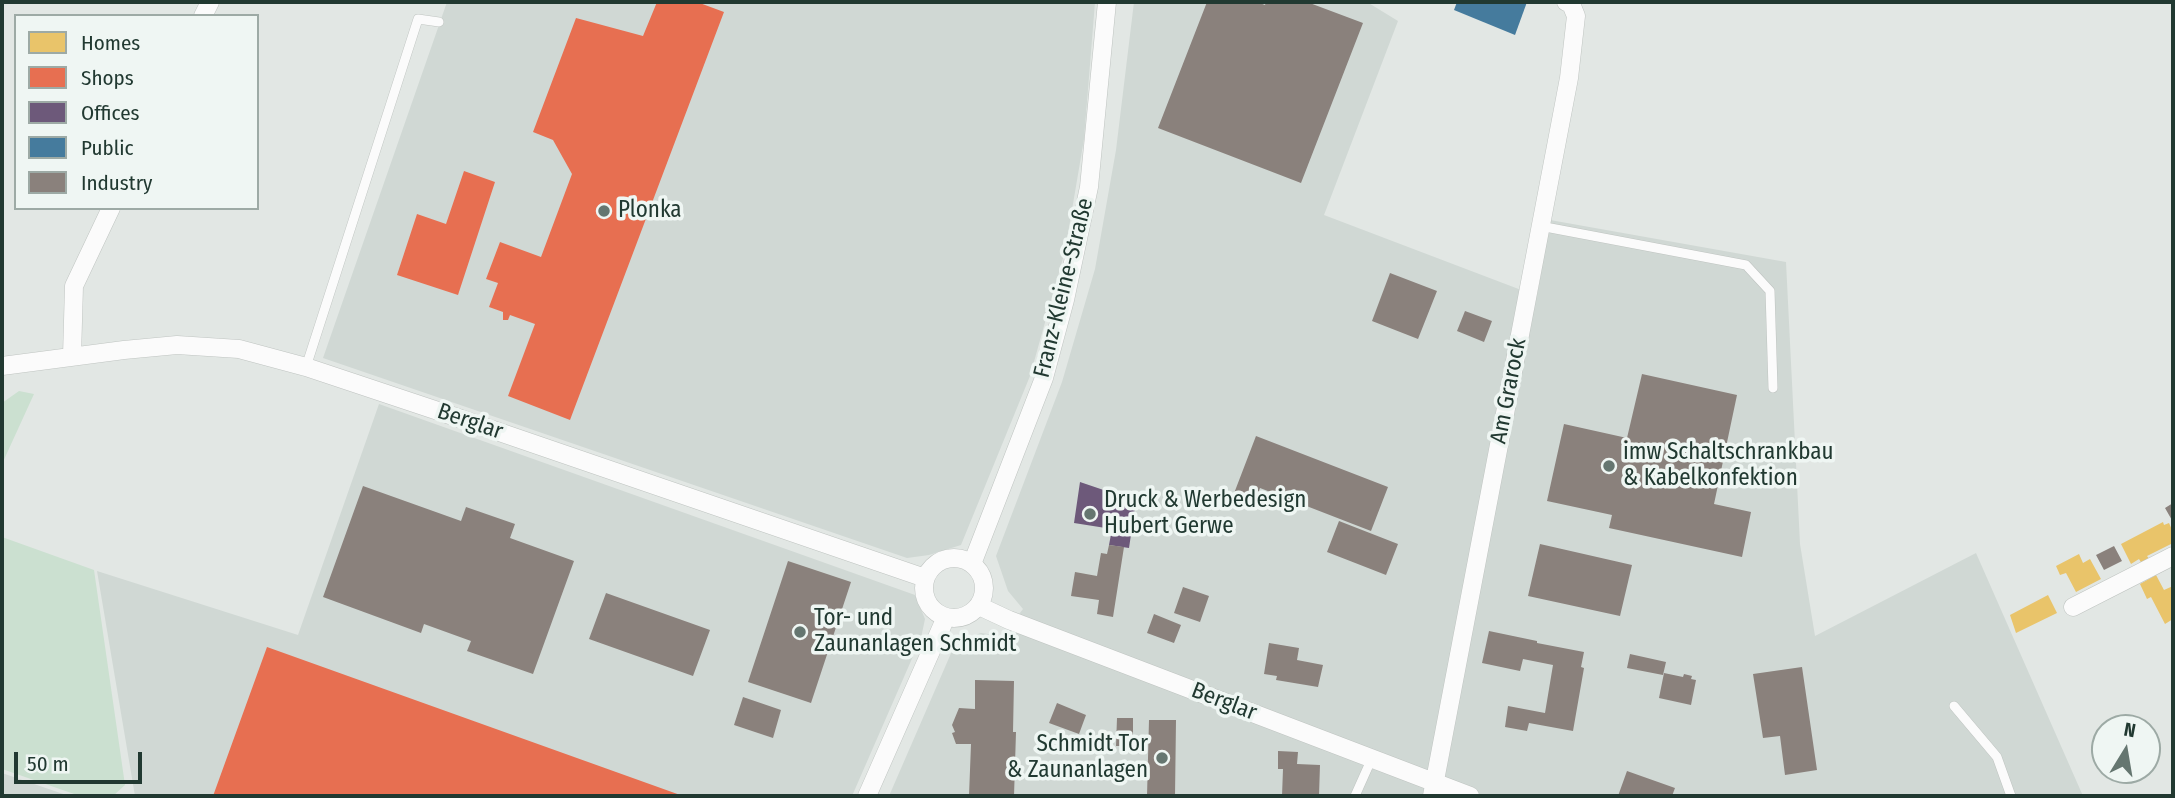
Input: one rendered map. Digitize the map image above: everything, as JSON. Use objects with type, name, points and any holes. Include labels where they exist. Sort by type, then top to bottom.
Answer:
[{"type":"street","name":"Franz-Kleine-Straße","points":[[972,564],[1044,378],[1065,300],[1089,187],[1107,2]]},
{"type":"street","name":"Am Grarock","points":[[1433,789],[1569,78],[1576,16],[1571,4],[1566,2]]},
{"type":"street","points":[[72,356],[74,286],[110,210]]},
{"type":"street","name":"Berglar","points":[[2,366],[177,345],[239,349],[306,367],[925,578]]},
{"type":"street","points":[[2073,607],[2173,556]]},
{"type":"street","points":[[955,558],[972,564],[983,578],[984,587],[979,606],[965,617],[946,617],[929,606],[923,588],[930,569],[945,559],[955,558]]},
{"type":"street","name":"Berglar","points":[[979,606],[1372,758],[1433,789],[1470,796]]},
{"type":"street","points":[[867,796],[946,617]]},
{"type":"lane","points":[[306,367],[418,19],[439,22]]},
{"type":"lane","points":[[1541,226],[1746,265],[1770,291],[1773,388]]},
{"type":"lane","points":[[1954,706],[1997,757],[2011,796]]},
{"type":"lane","points":[[1356,796],[1372,758]]},
{"type":"shaded area","points":[[447,2],[1095,2],[1084,139],[1065,251],[1030,376],[961,545],[929,555],[907,558],[323,358]]},
{"type":"shaded area","points":[[1134,2],[1367,2],[1398,21],[1324,215],[1537,296],[1550,220],[1786,262],[1800,544],[1815,636],[1976,553],[2083,796],[889,796],[952,651],[967,638],[981,633],[1002,636],[1023,609],[1008,591],[996,556],[1062,382],[1095,269],[1116,150]]},
{"type":"shaded area","points":[[379,404],[915,595],[925,619],[921,638],[852,796],[135,796],[97,571],[298,635]]},
{"type":"shaded area","points":[[2,773],[69,796],[2,796]]},
{"type":"green space","points":[[19,391],[34,394],[2,464],[2,403]]},
{"type":"green space","points":[[2,537],[94,570],[125,785],[113,796],[80,796],[2,769]]},
{"type":"building: Homes","points":[[2163,522],[2164,525],[2169,523],[2173,532],[2173,543],[2147,556],[2150,560],[2142,564],[2139,559],[2131,564],[2121,544]]},
{"type":"building: Homes","points":[[2079,554],[2083,563],[2090,559],[2101,579],[2076,592],[2066,573],[2060,575],[2056,566]]},
{"type":"building: Homes","points":[[2156,575],[2164,590],[2173,586],[2173,619],[2165,624],[2151,597],[2147,599],[2140,584]]},
{"type":"building: Homes","points":[[2048,595],[2057,613],[2016,633],[2010,615]]},
{"type":"building: Shops","name":"Plonka","points":[[657,2],[697,2],[724,12],[570,420],[508,396],[535,324],[510,315],[508,320],[503,320],[503,312],[489,307],[498,283],[486,279],[500,242],[541,257],[572,174],[553,140],[533,132],[576,18],[643,36]]},
{"type":"building: Shops","points":[[464,171],[495,182],[458,295],[397,275],[417,214],[446,224]]},
{"type":"building: Shops","points":[[267,647],[683,796],[213,796]]},
{"type":"building: Offices","points":[[1080,482],[1136,501],[1129,548],[1109,545],[1112,529],[1074,523]]},
{"type":"building: Public","points":[[1457,2],[1527,2],[1515,35],[1454,10]]},
{"type":"building: Industry","points":[[1207,2],[1257,2],[1265,5],[1266,2],[1307,2],[1363,23],[1301,183],[1158,128]]},
{"type":"building: Industry","points":[[1390,273],[1437,291],[1418,339],[1372,321]]},
{"type":"building: Industry","points":[[1465,311],[1492,321],[1484,342],[1457,331]]},
{"type":"building: Industry","points":[[1642,374],[1737,395],[1714,504],[1751,512],[1742,557],[1609,528],[1612,515],[1547,501],[1564,424],[1627,438]]},
{"type":"building: Industry","points":[[1256,436],[1388,487],[1371,531],[1260,488],[1254,504],[1233,496]]},
{"type":"building: Industry","points":[[363,486],[461,521],[466,507],[515,524],[510,538],[574,561],[533,674],[467,651],[471,641],[424,624],[421,633],[323,597]]},
{"type":"building: Industry","points":[[2173,503],[2173,522],[2165,508]]},
{"type":"building: Industry","points":[[1339,521],[1398,544],[1386,575],[1327,552]]},
{"type":"building: Industry","points":[[1540,544],[1632,565],[1620,616],[1528,596]]},
{"type":"building: Industry","points":[[1109,545],[1124,547],[1113,617],[1097,614],[1099,600],[1071,596],[1075,572],[1097,576],[1101,553],[1107,554]]},
{"type":"building: Industry","points":[[2114,546],[2122,561],[2104,570],[2096,555]]},
{"type":"building: Industry","name":"Tor- und Zaunanlagen Schmidt","points":[[788,561],[851,582],[811,703],[748,682]]},
{"type":"building: Industry","points":[[1183,587],[1209,596],[1200,622],[1174,613]]},
{"type":"building: Industry","points":[[606,593],[710,630],[693,676],[589,639]]},
{"type":"building: Industry","points":[[1154,614],[1181,625],[1174,643],[1147,633]]},
{"type":"building: Industry","points":[[1489,631],[1584,652],[1581,667],[1584,668],[1573,731],[1529,723],[1527,731],[1505,727],[1508,706],[1545,713],[1553,665],[1523,659],[1520,671],[1482,663]]},
{"type":"building: Industry","points":[[1269,643],[1299,648],[1297,660],[1323,665],[1318,687],[1276,680],[1277,676],[1264,674]]},
{"type":"building: Industry","points":[[1630,654],[1666,662],[1663,675],[1627,668]]},
{"type":"building: Industry","points":[[1802,667],[1817,770],[1785,775],[1780,736],[1763,738],[1753,674]]},
{"type":"building: Industry","points":[[1664,673],[1683,677],[1684,674],[1696,680],[1691,705],[1659,698]]},
{"type":"building: Industry","points":[[975,680],[1014,681],[1014,796],[969,796],[971,744],[956,744],[952,725],[959,708],[975,709]]},
{"type":"building: Industry","points":[[743,697],[781,710],[773,738],[734,725]]},
{"type":"building: Industry","points":[[1057,703],[1086,715],[1079,734],[1049,723]]},
{"type":"building: Industry","points":[[1117,718],[1133,718],[1133,746],[1116,746]]},
{"type":"building: Industry","name":"Schmidt Tor & Zaunanlagen","points":[[1149,720],[1176,720],[1175,796],[1147,796]]},
{"type":"building: Industry","points":[[1278,751],[1298,752],[1297,764],[1320,765],[1319,796],[1282,796],[1283,769],[1278,769]]},
{"type":"building: Industry","points":[[1627,771],[1675,788],[1672,796],[1618,796]]},
{"type":"place","name":"Plonka","points":[[604,211]]},
{"type":"place","name":"imw Schaltschrankbau & Kabelkonfektion","points":[[1609,466]]},
{"type":"place","name":"Druck & Werbedesign Hubert Gerwe","points":[[1090,514]]},
{"type":"place","name":"Tor- und Zaunanlagen Schmidt","points":[[800,632]]},
{"type":"place","name":"Schmidt Tor & Zaunanlagen","points":[[1162,758]]}]
